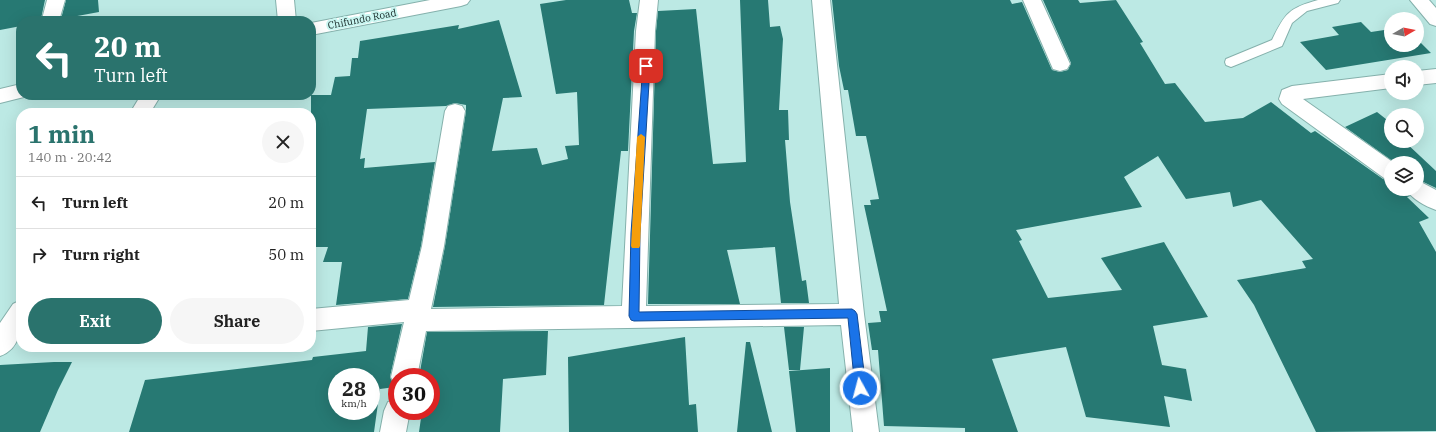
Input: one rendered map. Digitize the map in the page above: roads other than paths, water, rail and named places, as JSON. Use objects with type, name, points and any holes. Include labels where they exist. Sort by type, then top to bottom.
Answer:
[{"type":"street","points":[[52,16],[56,0]]},
{"type":"street","points":[[285,0],[287,16]]},
{"type":"street","name":"Chifundo Road","points":[[316,27],[461,0]]},
{"type":"street","points":[[634,316],[635,233],[646,66],[647,11],[649,0]]},
{"type":"street","points":[[821,0],[852,314],[866,432]]},
{"type":"street","points":[[1032,0],[1060,64]]},
{"type":"street","points":[[1419,0],[1436,20]]},
{"type":"street","points":[[1424,77],[1436,76]]},
{"type":"street","points":[[1384,82],[1289,94],[1289,99],[1384,167]]},
{"type":"street","points":[[0,96],[16,92]]},
{"type":"street","points":[[406,368],[433,246],[455,111]]},
{"type":"street","points":[[1424,193],[1436,201]]},
{"type":"street","points":[[316,320],[418,315],[634,316],[852,314]]},
{"type":"street","points":[[0,345],[16,324]]},
{"type":"street","points":[[393,432],[395,420]]},
{"type":"lane","points":[[1231,62],[1278,43],[1287,21],[1303,8],[1334,0]]}]
